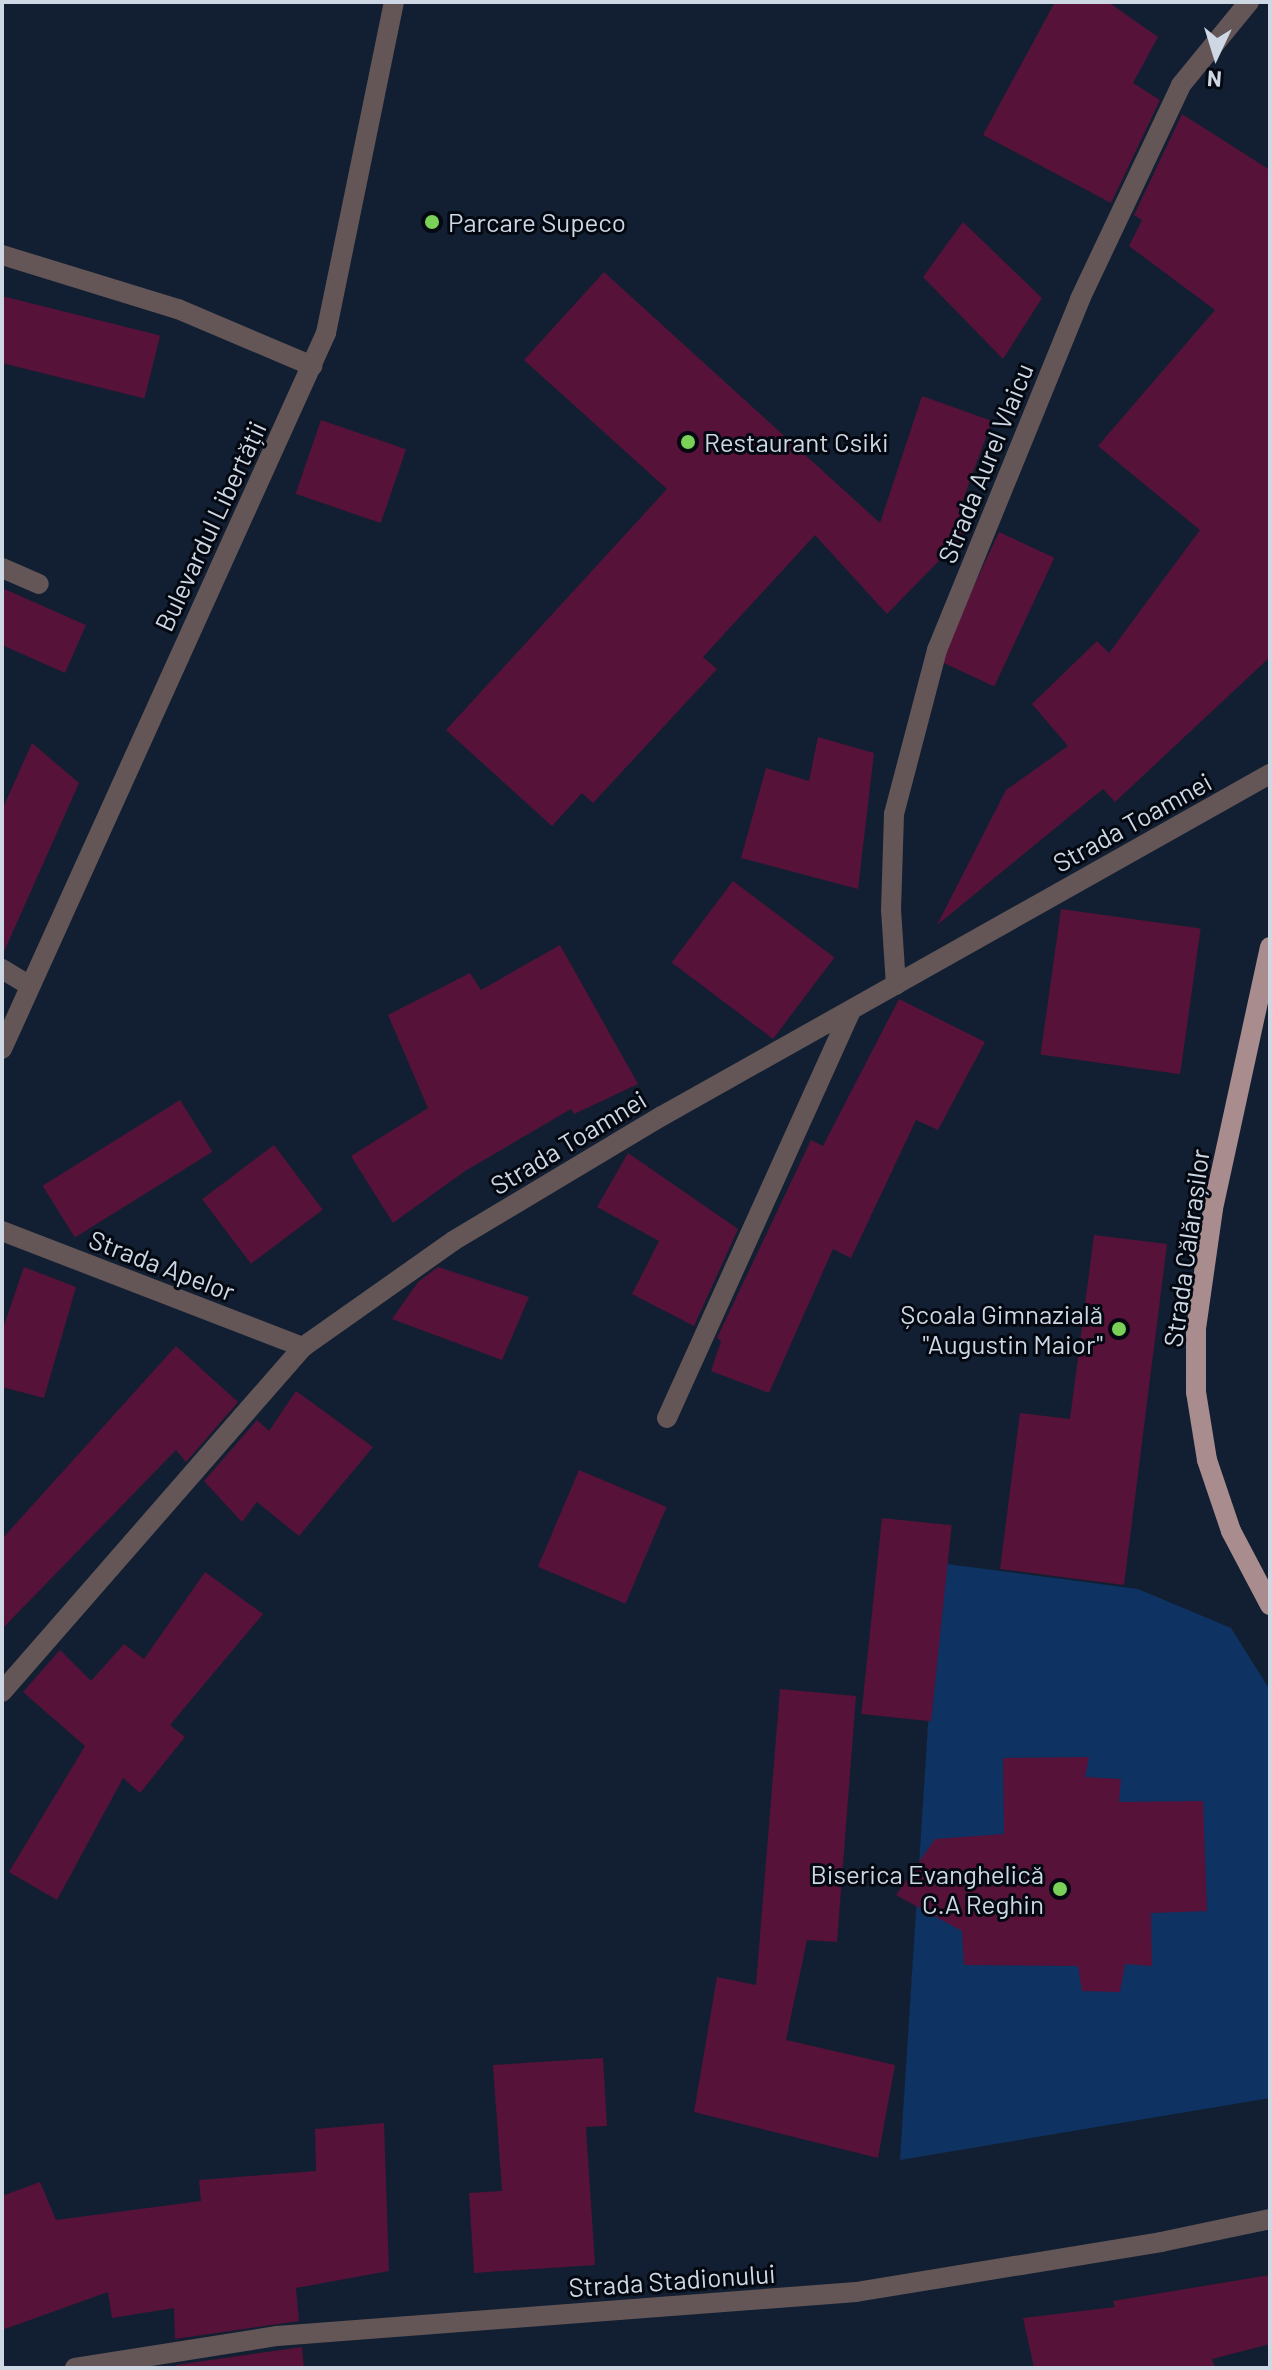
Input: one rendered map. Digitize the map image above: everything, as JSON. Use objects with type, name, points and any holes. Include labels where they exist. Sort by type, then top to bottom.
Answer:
[{"type":"main road","name":"Strada Călărașilor","points":[[1267,1600],[1231,1531],[1212,1474],[1196,1392],[1196,1328],[1213,1209],[1264,988],[1270,947]]},
{"type":"street","name":"Bulevardul Libertății","points":[[2,1049],[326,333],[394,2]]},
{"type":"street","name":"Strada Aurel Vlaicu","points":[[896,985],[891,910],[894,814],[937,650],[1080,299],[1181,85],[1249,2]]},
{"type":"street","points":[[2,255],[178,309],[312,366]]},
{"type":"street","points":[[2,568],[39,584]]},
{"type":"street","name":"Strada Toamnei","points":[[2,1692],[303,1347],[453,1241],[896,985],[1270,774]]},
{"type":"street","points":[[2,969],[29,985]]},
{"type":"street","points":[[667,1418],[851,1011]]},
{"type":"street","name":"Strada Apelor","points":[[2,1231],[303,1347]]},
{"type":"street","name":"Strada Stadionului","points":[[75,2368],[277,2336],[856,2292],[1161,2242],[1270,2219]]},
{"type":"shaded area","points":[[947,1564],[1138,1589],[1231,1628],[1270,1690],[1270,2098],[900,2160],[928,1725]]},
{"type":"building","points":[[1055,2],[1108,2],[1158,37],[1133,83],[1160,100],[1111,203],[983,135]]},
{"type":"building","points":[[1182,114],[1270,170],[1270,657],[1115,802],[1103,789],[937,925],[1006,790],[1068,746],[1032,704],[1097,641],[1109,653],[1200,530],[1098,446],[1215,310],[1129,246],[1142,220],[1134,215]]},
{"type":"building","points":[[963,222],[1042,298],[1003,359],[923,277]]},
{"type":"building","points":[[604,272],[880,523],[922,396],[992,421],[958,513],[974,525],[887,614],[815,535],[703,657],[717,669],[593,803],[582,793],[552,826],[446,730],[667,489],[524,360]]},
{"type":"building","points":[[2,296],[160,335],[144,399],[2,363]]},
{"type":"building","points":[[321,420],[406,449],[381,523],[296,494]]},
{"type":"building","points":[[999,532],[1054,558],[994,686],[939,661]]},
{"type":"building","points":[[2,588],[86,625],[65,673],[2,645]]},
{"type":"building","points":[[818,737],[874,753],[858,889],[741,858],[766,768],[809,781]]},
{"type":"building","points":[[32,743],[79,783],[2,956],[2,810]]},
{"type":"building","points":[[733,881],[834,957],[773,1039],[672,962]]},
{"type":"building","points":[[1061,909],[1201,929],[1180,1074],[1041,1055]]},
{"type":"building","points":[[560,945],[638,1084],[574,1114],[571,1109],[465,1171],[393,1223],[351,1156],[428,1108],[388,1015],[470,973],[481,990]]},
{"type":"building","points":[[899,999],[985,1042],[938,1130],[916,1120],[851,1258],[833,1249],[769,1393],[711,1371],[721,1341],[717,1338],[811,1140],[823,1146]]},
{"type":"building","points":[[180,1100],[212,1152],[75,1238],[43,1186]]},
{"type":"building","points":[[274,1145],[323,1210],[251,1264],[202,1199]]},
{"type":"building","points":[[628,1153],[738,1229],[694,1326],[632,1294],[659,1241],[597,1207]]},
{"type":"building","name":"Școala Gimnazială \"Augustin Maior\"","points":[[1094,1235],[1167,1244],[1124,1585],[1000,1569],[1020,1413],[1070,1419]]},
{"type":"building","points":[[24,1267],[76,1287],[44,1398],[2,1387],[2,1331]]},
{"type":"building","points":[[438,1267],[529,1297],[502,1360],[392,1319],[418,1282]]},
{"type":"building","points":[[176,1346],[238,1402],[186,1462],[176,1450],[2,1629],[2,1539]]},
{"type":"building","points":[[296,1391],[373,1447],[299,1536],[257,1502],[242,1522],[204,1481],[257,1420],[269,1431]]},
{"type":"building","points":[[579,1470],[666,1507],[625,1604],[538,1567]]},
{"type":"building","points":[[882,1518],[952,1525],[931,1721],[861,1714]]},
{"type":"building","points":[[205,1572],[263,1614],[170,1725],[185,1737],[140,1793],[123,1778],[57,1900],[9,1872],[85,1746],[23,1692],[60,1650],[91,1681],[124,1644],[144,1659]]},
{"type":"building","points":[[780,1689],[856,1696],[837,1942],[807,1940],[786,2040],[895,2065],[878,2158],[694,2112],[717,1977],[756,1985]]},
{"type":"building","name":"Biserica Evanghelică C.A Reghin","points":[[1089,1757],[1085,1777],[1121,1779],[1119,1802],[1203,1801],[1207,1911],[1151,1913],[1152,1966],[1125,1964],[1120,1992],[1082,1991],[1078,1966],[964,1965],[962,1931],[896,1895],[935,1839],[1004,1834],[1003,1758]]},
{"type":"building","points":[[603,2058],[607,2126],[586,2127],[595,2265],[474,2273],[469,2193],[502,2191],[493,2065]]},
{"type":"building","points":[[384,2123],[389,2271],[296,2288],[299,2321],[175,2339],[174,2308],[112,2318],[108,2292],[2,2330],[2,2196],[40,2182],[56,2220],[201,2201],[199,2180],[316,2171],[315,2129]]},
{"type":"building","points":[[1270,2275],[1270,2344],[1212,2359],[1215,2368],[1034,2368],[1023,2318],[1115,2307],[1113,2301]]},
{"type":"building","points":[[302,2347],[304,2368],[176,2368],[176,2365]]},
{"type":"place","name":"Parcare Supeco","points":[[432,222]]},
{"type":"place","name":"Restaurant Csiki","points":[[688,442]]},
{"type":"place","name":"Școala Gimnazială \"Augustin Maior\"","points":[[1119,1329]]},
{"type":"place","name":"Biserica Evanghelică C.A Reghin","points":[[1060,1889]]}]
